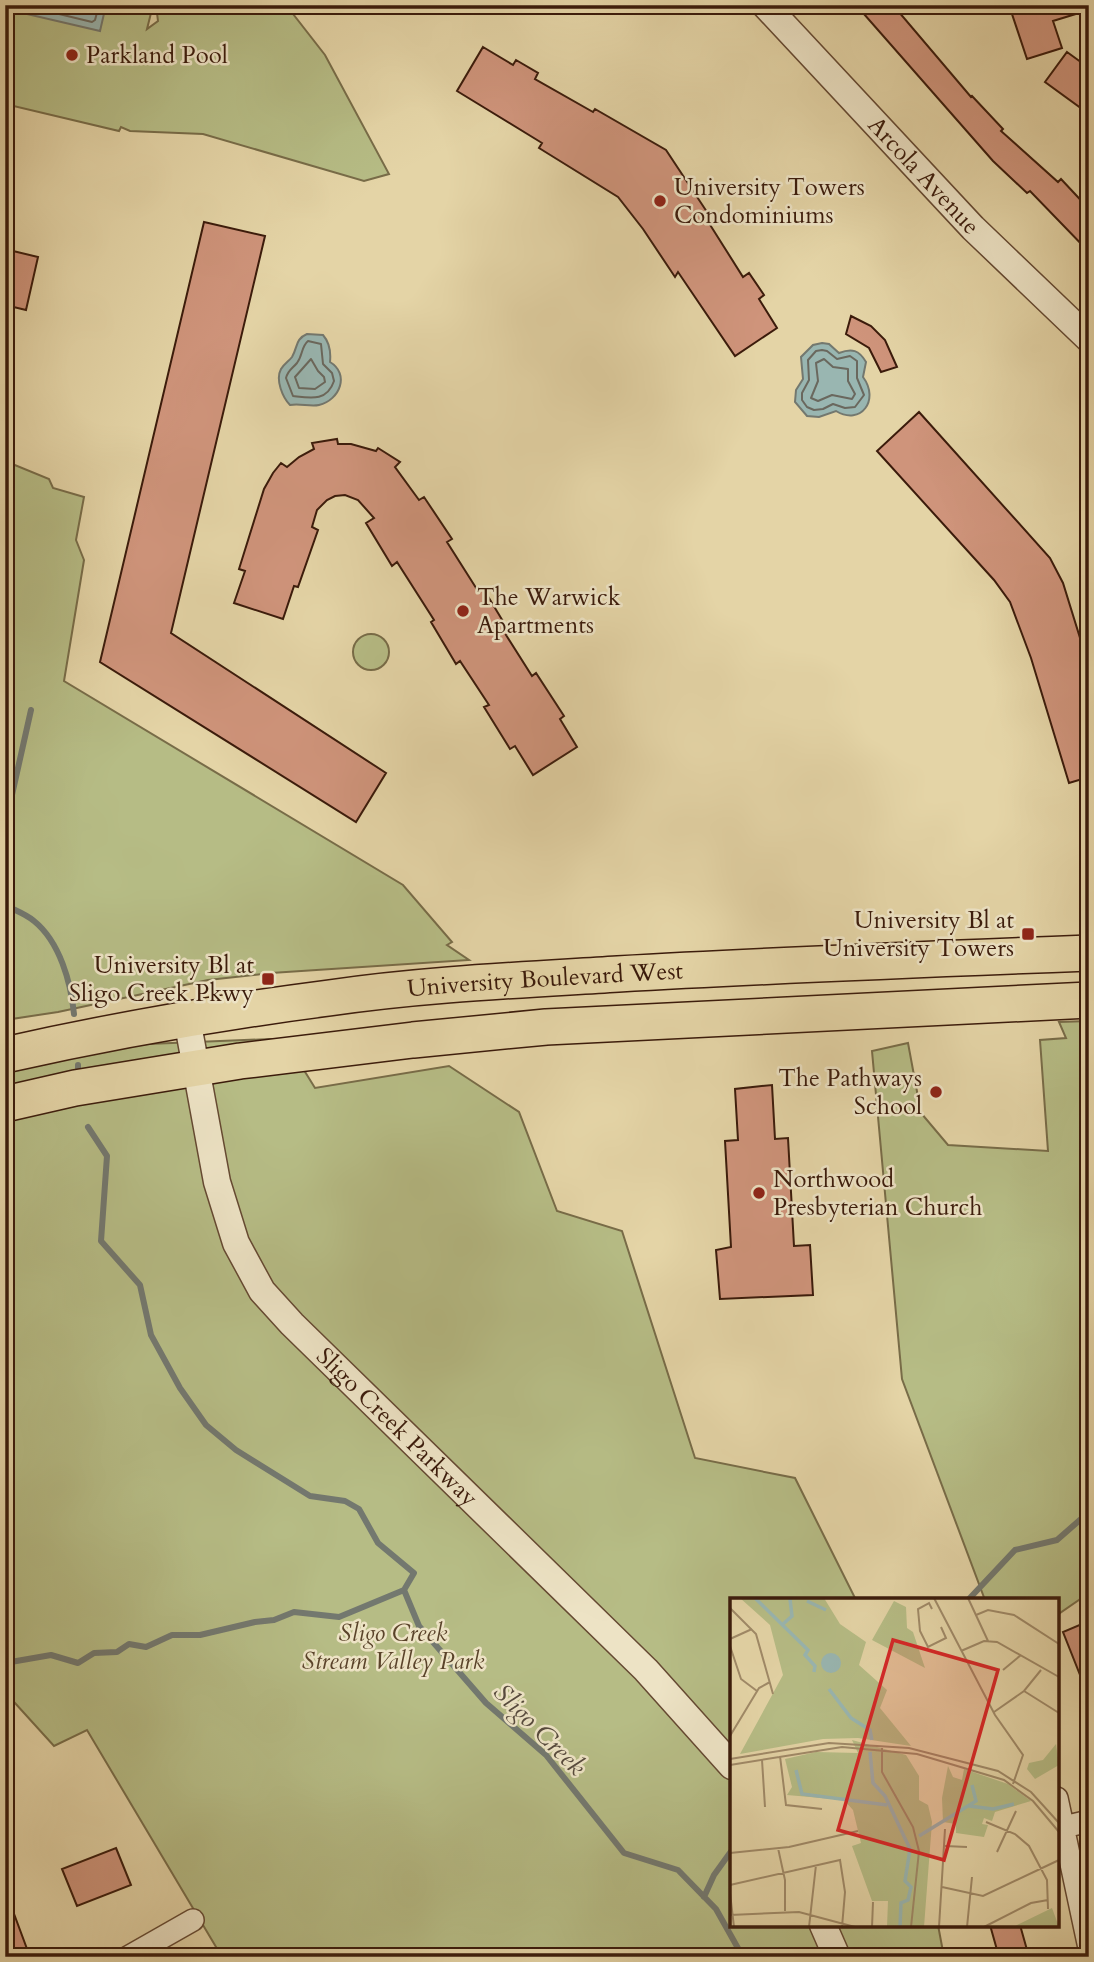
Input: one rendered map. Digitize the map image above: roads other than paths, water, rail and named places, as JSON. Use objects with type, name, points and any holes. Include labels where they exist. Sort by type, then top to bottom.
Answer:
[{"type":"main road","name":"University Boulevard West","points":[[5,1055],[187,1019],[331,997],[456,984],[690,970],[1089,953]]},
{"type":"main road","name":"University Boulevard West","points":[[5,1104],[75,1088],[295,1053],[546,1027],[1089,1000]]},
{"type":"street","name":"Arcola Avenue","points":[[765,5],[973,228],[1089,339]]},
{"type":"street","name":"Sligo Creek Parkway","points":[[187,1019],[217,1182],[236,1243],[262,1291],[292,1324],[646,1670],[730,1764]]},
{"type":"street","points":[[1059,1806],[1089,1948]]},
{"type":"street","points":[[1064,1827],[1089,1821]]},
{"type":"street","points":[[128,1957],[193,1920]]},
{"type":"street","points":[[823,1927],[837,1957]]},
{"type":"water","name":"Parkland Pool","points":[[15,5],[106,5],[100,31],[14,11]]},
{"type":"water","points":[[307,334],[323,335],[325,338],[330,348],[330,362],[340,373],[340,386],[332,398],[319,405],[290,405],[281,388],[279,373],[292,357],[299,341]]},
{"type":"water","points":[[829,344],[839,353],[855,351],[866,362],[863,377],[868,386],[869,402],[860,413],[845,415],[836,411],[819,417],[807,416],[795,402],[796,390],[803,379],[801,357],[813,345]]},
{"type":"waterway","points":[[5,826],[31,710]]},
{"type":"waterway","name":"Sligo Creek","points":[[5,905],[31,919],[51,940],[67,976],[74,1014]]},
{"type":"waterway","name":"Sligo Creek","points":[[88,1127],[107,1156],[101,1241],[140,1285],[151,1335],[180,1388],[206,1425],[236,1450],[310,1496],[345,1501],[359,1509],[378,1543],[414,1573],[404,1590],[419,1626],[486,1703],[546,1755],[624,1853],[678,1870],[716,1909],[739,1950],[739,1957]]},
{"type":"waterway","points":[[970,1598],[1015,1550],[1057,1540],[1089,1512]]},
{"type":"waterway","points":[[5,1663],[51,1655],[78,1663],[94,1653],[117,1652],[129,1644],[146,1647],[172,1635],[200,1635],[274,1620],[294,1612],[339,1617],[404,1590]]},
{"type":"waterway","points":[[704,1897],[714,1875],[730,1853]]},
{"type":"place","name":"Parkland Pool","points":[[72,55]]},
{"type":"place","name":"University Towers Condominiums","points":[[660,201]]},
{"type":"place","name":"The Warwick Apartments","points":[[463,611]]},
{"type":"place","name":"University Bl at University Towers","points":[[1028,934]]},
{"type":"place","name":"University Bl at Sligo Creek Pkwy","points":[[268,979]]},
{"type":"place","name":"The Pathways School","points":[[936,1092]]},
{"type":"place","name":"Northwood Presbyterian Church","points":[[759,1193]]},
{"type":"park label","name":"Sligo Creek Stream Valley Park","points":[[393,1647]]}]
